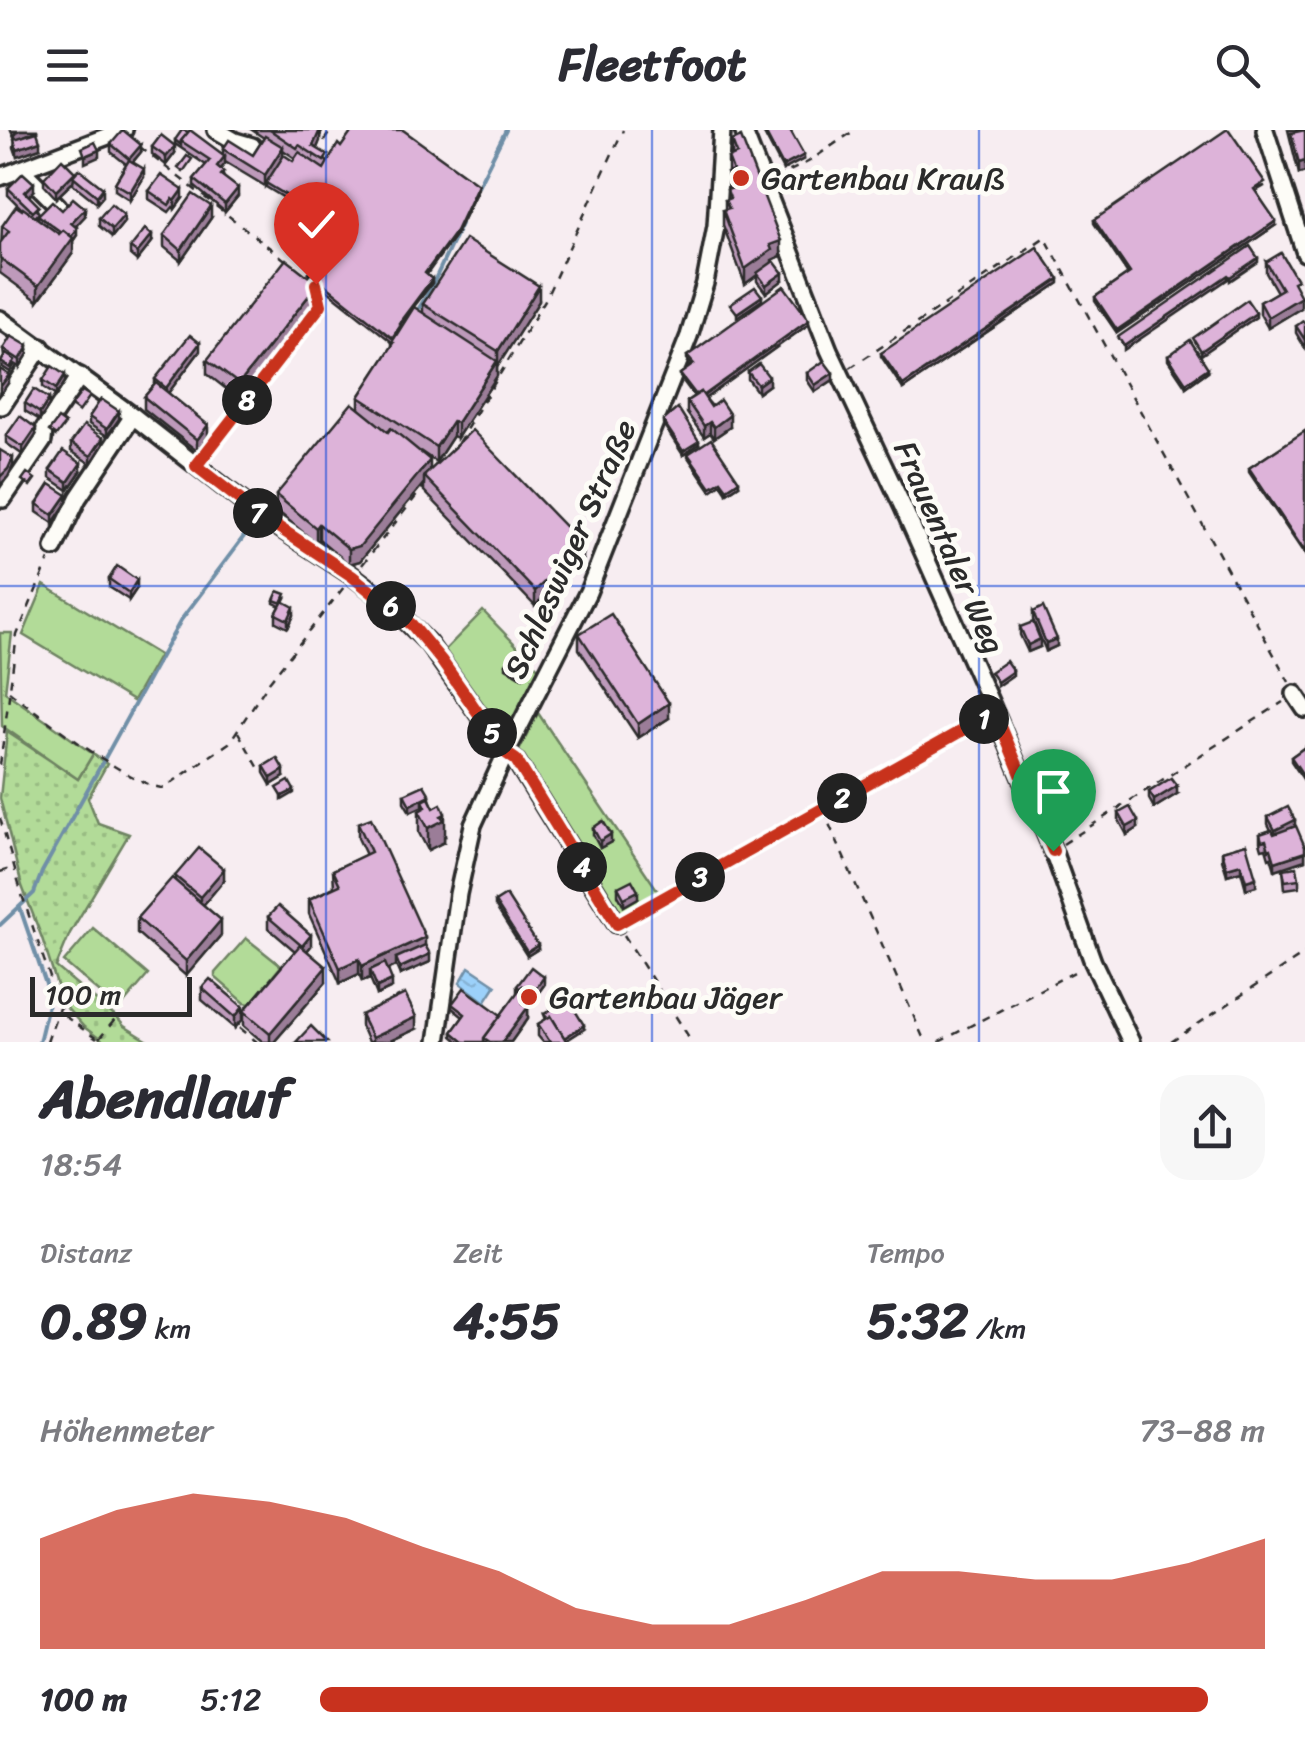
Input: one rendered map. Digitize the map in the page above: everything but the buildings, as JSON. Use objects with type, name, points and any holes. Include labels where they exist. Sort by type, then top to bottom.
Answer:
[{"type":"street","points":[[216,130],[252,146]]},
{"type":"street","name":"Schleswiger Straße","points":[[438,1042],[452,930],[469,842],[481,806],[588,592],[690,336],[716,226],[722,130]]},
{"type":"street","name":"Frauentaler Weg","points":[[743,130],[840,374],[995,712],[1053,851],[1093,962],[1131,1042]]},
{"type":"street","points":[[1265,130],[1305,253]]},
{"type":"street","points":[[0,177],[122,131]]},
{"type":"street","points":[[21,169],[58,206]]},
{"type":"street","points":[[0,319],[263,516],[352,576],[428,642],[506,753],[516,760],[617,924]]},
{"type":"street","points":[[2,406],[42,347]]},
{"type":"street","points":[[3,499],[43,441],[44,428],[80,376]]},
{"type":"street","points":[[54,548],[78,498],[133,416]]},
{"type":"street","points":[[1295,694],[1305,709]]},
{"type":"path","points":[[324,141],[331,130]]},
{"type":"path","points":[[458,443],[545,300],[623,130]]},
{"type":"path","points":[[764,184],[808,162],[855,130]]},
{"type":"path","points":[[122,131],[300,272]]},
{"type":"path","points":[[840,374],[1045,237],[1295,694],[1053,851]]},
{"type":"path","points":[[196,466],[321,305],[316,284]]},
{"type":"path","points":[[10,691],[108,762],[144,784],[164,788],[229,744],[268,682],[423,488]]},
{"type":"path","points":[[0,766],[17,635],[54,548]]},
{"type":"path","points":[[692,1042],[617,924],[995,712]]},
{"type":"path","points":[[237,731],[261,772]]},
{"type":"path","points":[[823,808],[925,1042]]},
{"type":"path","points":[[0,820],[60,1007],[66,1017],[97,1041],[117,1018]]},
{"type":"path","points":[[0,872],[14,867]]},
{"type":"path","points":[[1171,1042],[1305,953]]},
{"type":"path","points":[[939,1042],[1093,962]]},
{"type":"path","points":[[47,1042],[60,1007]]},
{"type":"path","points":[[240,1028],[255,1042]]},
{"type":"green space","points":[[44,585],[159,655],[133,701],[23,635]]},
{"type":"green space","points":[[483,611],[543,673],[507,743],[445,650]]},
{"type":"green space","points":[[0,633],[12,633],[5,692],[93,754],[78,779],[2,726]]},
{"type":"green space","points":[[538,713],[658,891],[618,918],[526,770],[519,751]]},
{"type":"green space","points":[[7,732],[78,779],[93,754],[107,764],[88,798],[98,823],[129,834],[70,933],[56,967],[124,1026],[150,1042],[104,1042],[63,1004],[22,886],[0,798]]},
{"type":"green space","points":[[93,928],[148,975],[119,1009],[64,962]]},
{"type":"green space","points":[[246,938],[281,966],[250,1004],[215,977]]},
{"type":"water","points":[[469,967],[496,985],[485,1002],[460,983]]},
{"type":"waterway","points":[[477,188],[506,130]]},
{"type":"waterway","points":[[416,313],[461,224]]},
{"type":"waterway","points":[[0,925],[34,893],[181,620],[260,520]]},
{"type":"waterway","points":[[20,908],[50,996],[39,1042]]},
{"type":"place","name":"Gartenbau Krauß","points":[[741,178]]},
{"type":"place","name":"Gartenbau Jäger","points":[[529,997]]},
{"type":"route","points":[[316,284],[321,305],[196,466],[257,513],[352,576],[428,642],[506,753],[516,760],[617,924],[995,712],[1053,851]]}]
